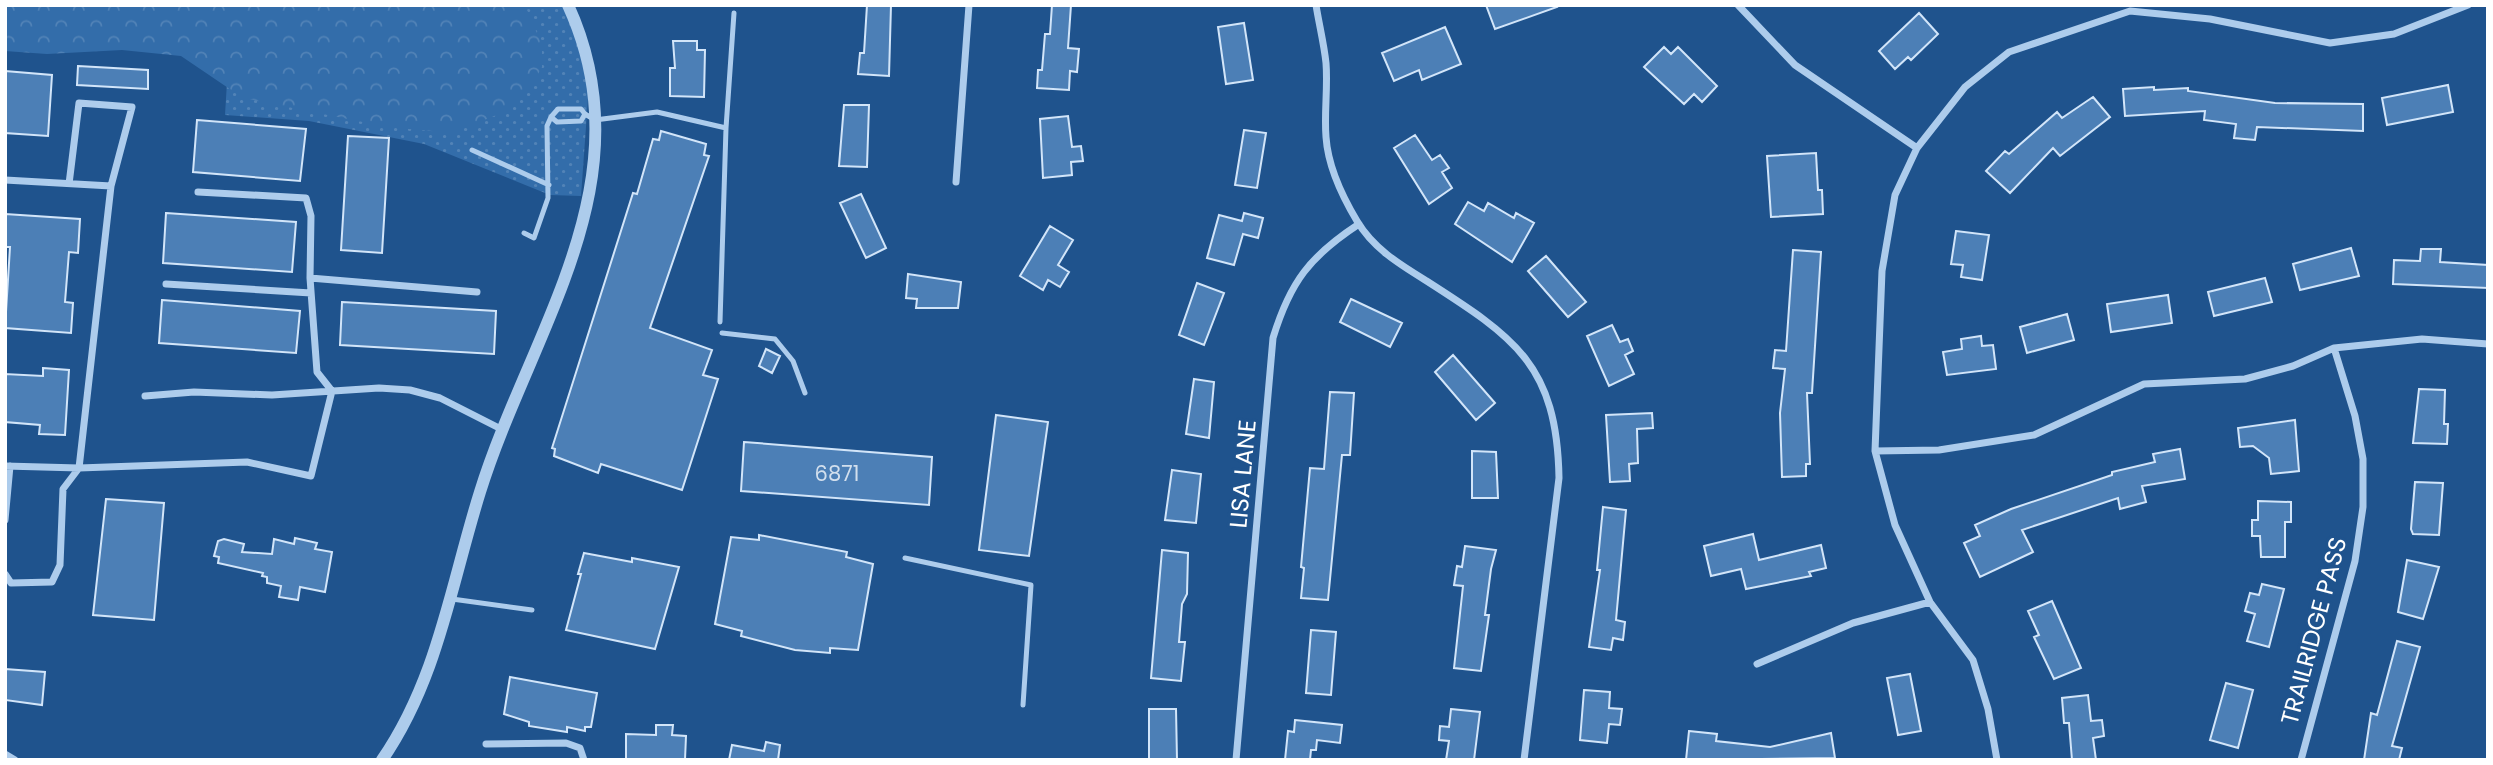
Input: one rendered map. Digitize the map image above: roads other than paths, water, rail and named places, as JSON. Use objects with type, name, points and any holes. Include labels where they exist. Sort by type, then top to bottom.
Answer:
[{"type":"street","points":[[382,760],[413,708],[429,672],[452,599],[480,491],[540,348],[583,222],[591,188],[590,117],[584,53],[568,5]]},
{"type":"street","points":[[956,182],[969,5]]},
{"type":"street","points":[[1316,5],[1326,62],[1328,154],[1339,189],[1359,224],[1395,262],[1487,319],[1513,342],[1543,386],[1553,411],[1558,436],[1559,478],[1524,760]]},
{"type":"street","points":[[1738,5],[1795,65],[1917,148]]},
{"type":"street","points":[[1997,760],[1988,709],[1973,660],[1930,602],[1895,525],[1875,452],[1882,271],[1895,195],[1917,148],[1965,86],[2009,52],[2129,8],[2210,19],[2330,43],[2394,34],[2468,5]]},
{"type":"street","points":[[5,574],[10,583],[52,582],[60,565],[64,489],[79,468],[111,187],[132,107],[79,103],[69,184]]},
{"type":"street","points":[[5,180],[111,187]]},
{"type":"street","points":[[198,192],[306,198],[311,216],[310,278],[317,372],[332,391]]},
{"type":"street","name":"LISA LANE","points":[[1236,760],[1273,338],[1284,302],[1301,272],[1327,245],[1359,224]]},
{"type":"street","points":[[310,278],[477,292]]},
{"type":"street","points":[[166,284],[312,293]]},
{"type":"street","points":[[1875,452],[1939,450],[2034,435],[2144,384],[2245,379],[2293,366],[2334,348],[2422,339],[2488,344]]},
{"type":"street","name":"TRAILRIDGE PASS","points":[[2301,760],[2356,561],[2363,507],[2363,459],[2355,415],[2334,348]]},
{"type":"street","points":[[145,396],[194,392],[272,395],[410,390],[440,398],[503,431]]},
{"type":"street","points":[[5,520],[7,466],[79,468],[247,462],[311,476],[332,391]]},
{"type":"street","points":[[1757,664],[1853,623],[1930,602]]},
{"type":"street","points":[[486,744],[566,743],[580,748],[583,760]]},
{"type":"street","points":[[5,754],[15,760]]},
{"type":"lane","points":[[719,322],[726,128],[734,13]]},
{"type":"lane","points":[[524,233],[534,238],[548,198],[547,126],[551,117],[558,109],[581,109],[590,117]]},
{"type":"lane","points":[[551,117],[557,122],[581,121],[590,117],[657,112],[726,128]]},
{"type":"lane","points":[[472,150],[549,185]]},
{"type":"lane","points":[[722,333],[775,339],[793,361],[805,393]]},
{"type":"lane","points":[[905,558],[1031,585],[1023,705]]},
{"type":"lane","points":[[452,599],[532,610]]}]
